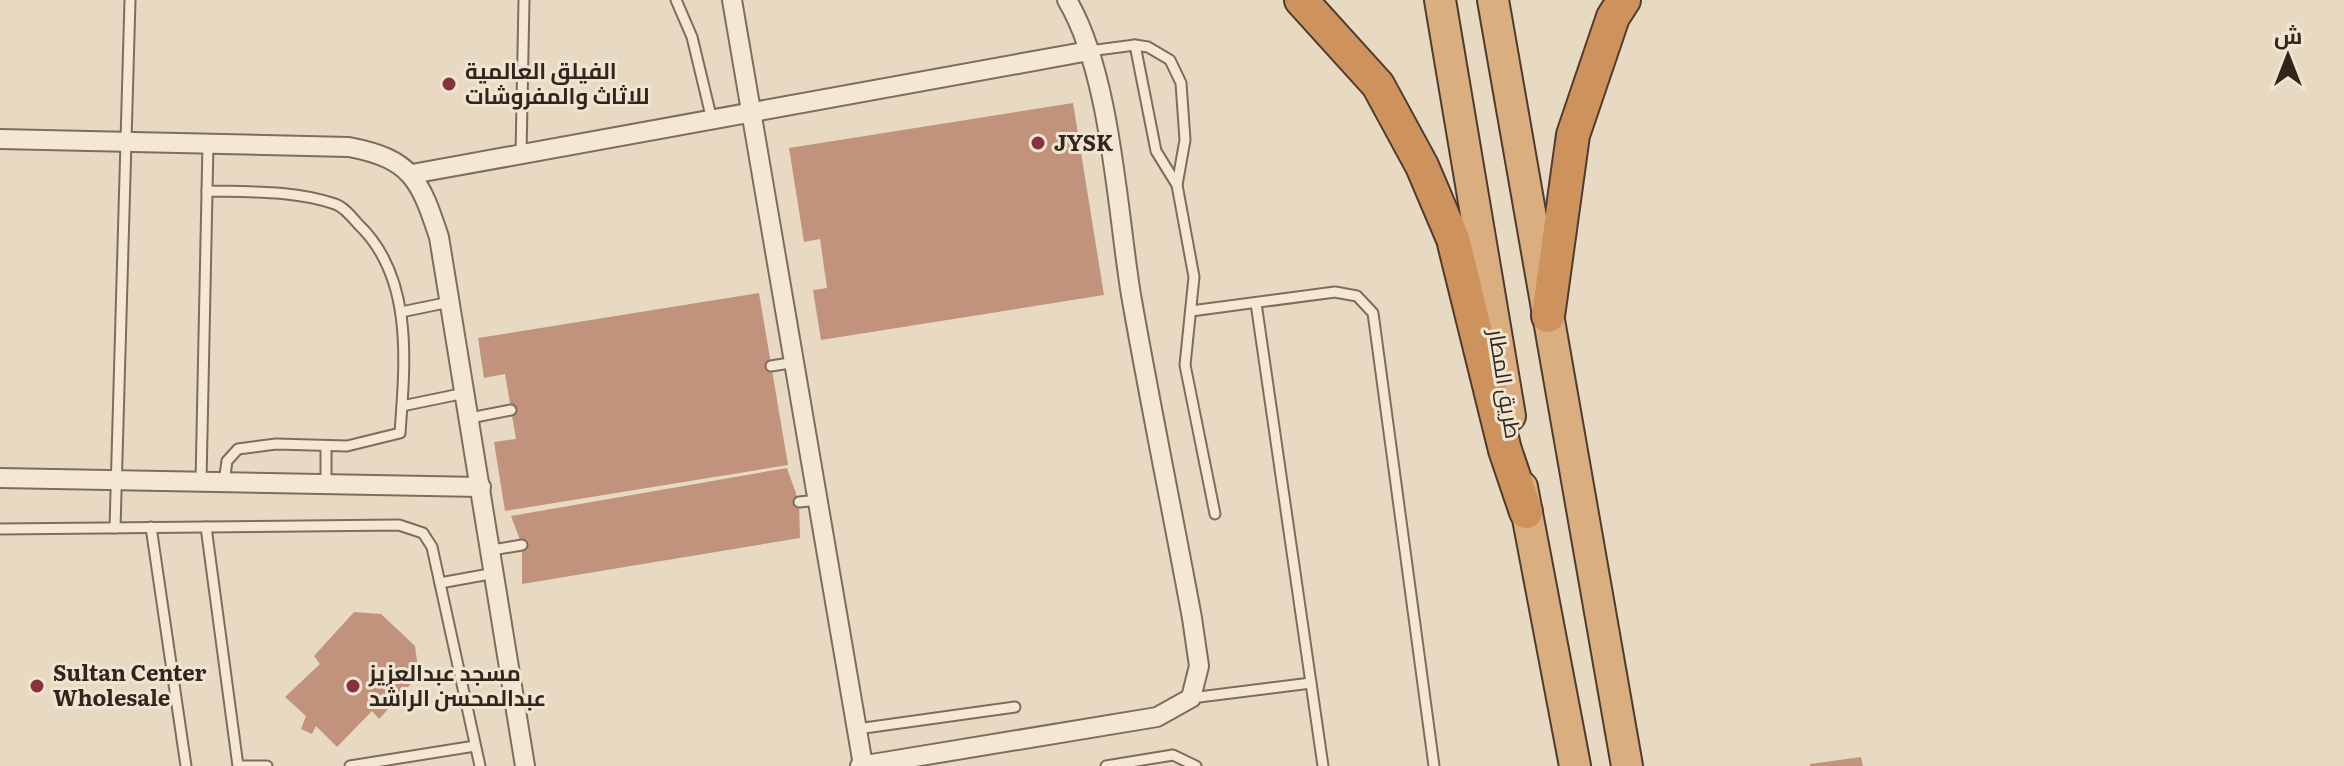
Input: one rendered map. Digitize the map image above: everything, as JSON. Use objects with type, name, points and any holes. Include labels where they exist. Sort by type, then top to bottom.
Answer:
[{"type":"highway","points":[[1301,0],[1378,85],[1422,166],[1453,239],[1505,450],[1526,512]]},
{"type":"highway","name":"طريق المطار","points":[[1440,0],[1526,512],[1575,766]]},
{"type":"highway","points":[[1493,0],[1627,766]]},
{"type":"highway","points":[[1548,316],[1573,135],[1613,17],[1624,0]]},
{"type":"street","points":[[732,0],[754,112],[862,766],[1157,717],[1191,698],[1199,666],[1192,618],[1132,296],[1106,126],[1089,51],[1079,20],[1067,0]]},
{"type":"street","points":[[412,174],[1089,51]]},
{"type":"street","points":[[0,139],[349,147],[397,160],[412,174],[425,196],[439,237],[525,766]]},
{"type":"street","points":[[0,478],[481,487]]},
{"type":"lane","points":[[115,528],[130,0]]},
{"type":"lane","points":[[521,154],[524,0]]},
{"type":"lane","points":[[676,0],[692,37],[712,120]]},
{"type":"lane","points":[[1135,45],[1156,151],[1177,185],[1192,259],[1191,311],[1185,350],[1186,379],[1215,514]]},
{"type":"lane","points":[[1089,51],[1135,45],[1160,52],[1170,60],[1181,83],[1185,140],[1177,185]]},
{"type":"lane","points":[[201,482],[208,144]]},
{"type":"lane","points":[[207,191],[278,193],[338,204],[377,241],[400,301],[401,312],[400,433],[347,446],[276,444],[238,449],[227,461],[224,482]]},
{"type":"lane","points":[[1191,311],[1346,293],[1357,296],[1373,313],[1434,766]]},
{"type":"lane","points":[[401,312],[450,302]]},
{"type":"lane","points":[[1256,303],[1323,766]]},
{"type":"lane","points":[[771,366],[796,362]]},
{"type":"lane","points":[[402,406],[465,393]]},
{"type":"lane","points":[[470,418],[511,410]]},
{"type":"lane","points":[[326,446],[326,484]]},
{"type":"lane","points":[[799,502],[819,500]]},
{"type":"lane","points":[[0,529],[408,525],[429,539],[480,766]]},
{"type":"lane","points":[[151,527],[186,766]]},
{"type":"lane","points":[[206,527],[239,766],[267,766]]},
{"type":"lane","points":[[492,550],[522,545]]},
{"type":"lane","points":[[440,583],[495,573]]},
{"type":"lane","points":[[1191,698],[1311,683]]},
{"type":"lane","points":[[857,729],[1015,707]]},
{"type":"lane","points":[[350,766],[475,746]]},
{"type":"lane","points":[[1106,766],[1173,755],[1196,766]]},
{"type":"building","points":[[1073,103],[1104,295],[821,340],[813,290],[827,288],[820,239],[804,242],[789,148]]},
{"type":"building","points":[[759,293],[788,465],[505,511],[494,442],[516,439],[505,374],[484,378],[478,338]]},
{"type":"building","points":[[787,468],[799,502],[800,538],[522,584],[522,545],[511,516]]},
{"type":"building","name":"مسجد عبدالعزيز عبدالمحسن الراشد","points":[[354,612],[381,614],[415,646],[419,675],[379,719],[372,711],[337,747],[316,726],[312,734],[301,729],[306,716],[285,697],[320,664],[314,656]]},
{"type":"building","points":[[1861,757],[1863,766],[1810,766],[1810,764]]},
{"type":"place","name":"الفيلق العالمية للاثاث والمفروشات","points":[[449,84]]},
{"type":"place","name":"JYSK","points":[[1038,143]]},
{"type":"place","name":"Sultan Center Wholesale","points":[[37,686]]},
{"type":"place","name":"مسجد عبدالعزيز عبدالمحسن الراشد","points":[[353,686]]}]
